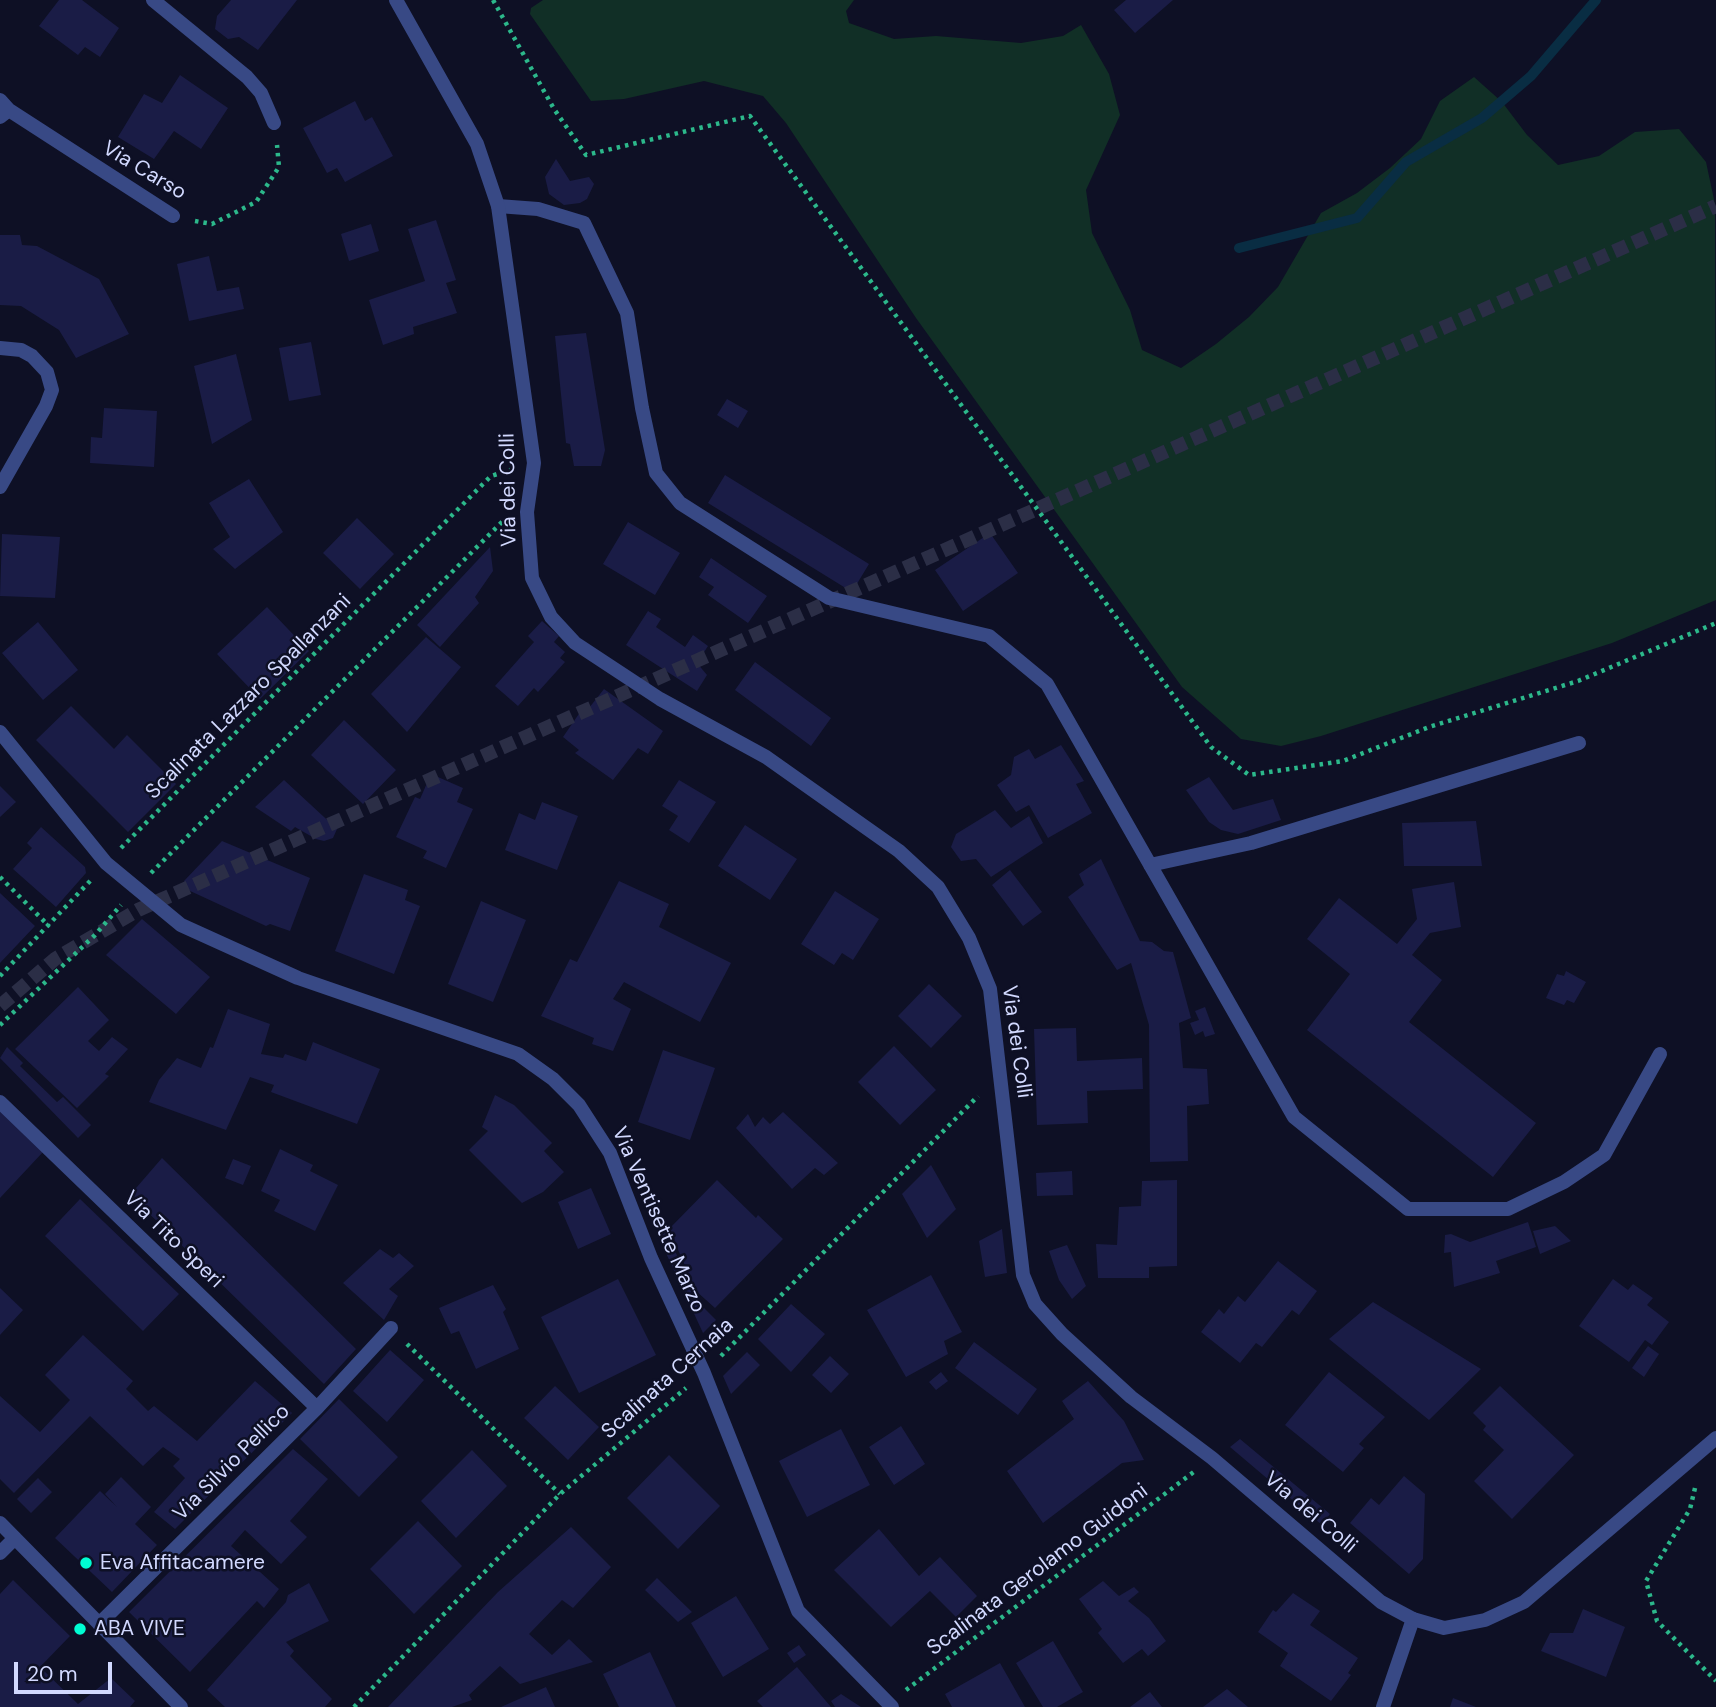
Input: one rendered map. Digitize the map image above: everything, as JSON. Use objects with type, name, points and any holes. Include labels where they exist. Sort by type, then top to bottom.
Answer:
[{"type":"street","points":[[153,0],[247,77],[261,93],[274,123]]},
{"type":"street","name":"Via dei Colli","points":[[396,0],[477,144],[498,206],[534,463],[527,512],[532,579],[551,617],[575,643],[660,699],[766,757],[899,851],[938,887],[969,938],[990,989],[1023,1275],[1035,1304],[1062,1335],[1131,1397],[1212,1458],[1381,1602],[1413,1619],[1444,1628],[1485,1620],[1524,1602],[1716,1438]]},
{"type":"street","name":"Via Carso","points":[[3,109],[173,216]]},
{"type":"street","points":[[498,206],[538,209],[584,223],[627,313],[642,408],[656,473],[680,503],[829,598],[989,636],[1047,684],[1294,1117],[1408,1209],[1507,1209],[1564,1182],[1604,1155],[1660,1054]]},
{"type":"street","points":[[0,348],[21,349],[32,356],[47,372],[52,390],[46,406],[0,487]]},
{"type":"street","name":"Via Ventisette Marzo","points":[[0,732],[106,863],[181,925],[298,978],[519,1054],[553,1079],[579,1105],[610,1153],[651,1258],[704,1373],[798,1611],[890,1705]]},
{"type":"street","points":[[1150,865],[1251,843],[1579,743]]},
{"type":"street","name":"Via Tito Speri","points":[[0,1102],[317,1408]]},
{"type":"street","name":"Via Silvio Pellico","points":[[99,1624],[317,1408],[391,1328]]},
{"type":"street","points":[[0,1523],[181,1707]]},
{"type":"street","points":[[0,1553],[15,1538]]},
{"type":"street","points":[[1383,1707],[1413,1619]]},
{"type":"path","points":[[493,0],[554,109],[586,155],[750,116],[1211,747],[1249,775],[1343,761],[1429,727],[1578,681],[1716,623]]},
{"type":"path","name":"Via Carso","points":[[173,216],[212,224],[256,202],[279,167],[274,123]]},
{"type":"path","name":"Scalinata Lazzaro Spallanzani","points":[[0,976],[106,863],[491,476],[534,463]]},
{"type":"path","points":[[0,1025],[95,936],[136,887],[508,516],[527,512]]},
{"type":"path","points":[[0,877],[49,926]]},
{"type":"path","name":"Scalinata Cernaia","points":[[354,1707],[560,1494],[704,1373],[1001,1073]]},
{"type":"path","points":[[391,1328],[560,1494]]},
{"type":"path","points":[[1703,1449],[1690,1509],[1647,1581],[1657,1621],[1716,1681]]},
{"type":"path","name":"Scalinata Gerolamo Guidoni","points":[[890,1705],[1212,1458]]},
{"type":"green space","points":[[543,0],[854,0],[846,11],[849,23],[894,39],[936,36],[1021,43],[1063,36],[1081,25],[1109,74],[1120,115],[1086,190],[1092,233],[1130,310],[1142,350],[1181,368],[1249,317],[1278,287],[1321,213],[1357,193],[1390,168],[1421,139],[1440,101],[1474,77],[1502,102],[1527,135],[1558,165],[1599,156],[1635,132],[1679,129],[1706,162],[1715,204],[1716,600],[1612,643],[1321,736],[1281,746],[1241,739],[1182,687],[916,318],[786,123],[763,96],[704,81],[624,99],[591,101],[530,14],[531,8]]},
{"type":"building","points":[[59,0],[82,0],[119,28],[100,57],[85,47],[78,55],[39,26]]},
{"type":"building","points":[[231,0],[297,0],[258,50],[239,37],[228,39],[215,29],[217,16]]},
{"type":"building","points":[[1126,0],[1173,0],[1135,33],[1114,10]]},
{"type":"building","points":[[180,75],[228,108],[201,149],[174,131],[154,159],[118,137],[144,94],[162,103]]},
{"type":"building","points":[[355,101],[365,121],[372,117],[393,156],[345,182],[337,168],[327,173],[303,128]]},
{"type":"building","points":[[556,159],[570,181],[589,177],[594,184],[587,199],[580,203],[564,205],[549,194],[545,177]]},
{"type":"building","points":[[436,220],[456,280],[446,283],[457,313],[413,327],[414,334],[383,345],[369,300],[425,281],[408,229]]},
{"type":"building","points":[[371,224],[379,251],[349,261],[341,234]]},
{"type":"building","points":[[0,235],[20,235],[22,245],[37,246],[99,279],[129,334],[76,358],[59,330],[21,306],[0,305]]},
{"type":"building","points":[[209,256],[217,291],[239,287],[244,309],[189,321],[177,264]]},
{"type":"building","points":[[586,333],[605,450],[601,466],[574,466],[570,444],[566,443],[555,336]]},
{"type":"building","points":[[311,342],[321,395],[289,401],[279,348]]},
{"type":"building","points":[[236,354],[252,420],[212,444],[194,366]]},
{"type":"building","points":[[727,399],[748,411],[738,428],[717,415]]},
{"type":"building","points":[[104,408],[157,411],[154,467],[90,463],[91,437],[102,438]]},
{"type":"building","points":[[725,475],[869,564],[852,592],[708,503]]},
{"type":"building","points":[[249,479],[283,532],[235,569],[213,549],[230,537],[209,503]]},
{"type":"building","points":[[357,518],[394,554],[360,589],[323,553]]},
{"type":"building","points":[[628,522],[680,553],[655,595],[603,564]]},
{"type":"building","points":[[990,533],[1018,573],[963,611],[935,570]]},
{"type":"building","points":[[2,534],[60,537],[55,598],[0,596]]},
{"type":"building","points":[[490,547],[493,571],[475,597],[479,603],[440,647],[417,625]]},
{"type":"building","points":[[711,558],[767,596],[748,623],[708,595],[714,587],[699,577]]},
{"type":"building","points":[[267,607],[309,651],[260,699],[217,654]]},
{"type":"building","points":[[648,611],[661,619],[656,627],[685,647],[693,635],[708,646],[697,663],[707,675],[697,691],[626,645]]},
{"type":"building","points":[[542,621],[559,636],[554,642],[565,652],[560,658],[565,662],[538,692],[534,688],[518,706],[495,686],[534,642],[528,636]]},
{"type":"building","points":[[38,622],[78,670],[43,700],[2,653]]},
{"type":"building","points":[[426,637],[461,667],[407,732],[371,694]]},
{"type":"building","points":[[755,662],[831,718],[811,746],[735,690]]},
{"type":"building","points":[[604,689],[663,731],[648,754],[638,748],[613,780],[575,753],[579,750],[563,737],[585,705],[589,708]]},
{"type":"building","points":[[71,706],[114,749],[127,735],[176,784],[128,832],[36,740]]},
{"type":"building","points":[[344,720],[396,770],[363,804],[311,755]]},
{"type":"building","points":[[1061,745],[1084,781],[1076,784],[1092,813],[1048,838],[1029,805],[1016,812],[997,785],[1011,775],[1014,757],[1029,749],[1035,759]]},
{"type":"building","points":[[431,774],[463,788],[457,802],[473,809],[446,868],[423,858],[427,851],[396,837],[415,797],[420,799]]},
{"type":"building","points":[[1209,777],[1233,810],[1273,799],[1281,820],[1238,834],[1221,830],[1209,822],[1186,790]]},
{"type":"building","points":[[284,780],[337,829],[333,838],[324,841],[316,839],[295,827],[291,831],[255,807]]},
{"type":"building","points":[[679,780],[716,802],[689,843],[669,830],[678,816],[662,806]]},
{"type":"building","points":[[0,786],[16,802],[0,817]]},
{"type":"building","points":[[542,802],[578,816],[557,870],[505,850],[519,813],[535,820]]},
{"type":"building","points":[[995,810],[1011,828],[1029,816],[1043,843],[991,877],[976,859],[961,861],[951,847],[956,834]]},
{"type":"building","points":[[1476,821],[1482,866],[1404,866],[1402,823]]},
{"type":"building","points":[[745,825],[797,859],[770,900],[718,866]]},
{"type":"building","points":[[41,827],[85,867],[86,873],[56,907],[13,869],[32,848],[27,843]]},
{"type":"building","points":[[222,841],[310,878],[290,931],[270,924],[266,926],[188,890],[184,881]]},
{"type":"building","points":[[1101,859],[1140,941],[1152,942],[1164,951],[1173,952],[1191,1018],[1179,1023],[1183,1068],[1207,1069],[1209,1104],[1187,1106],[1188,1161],[1150,1162],[1149,1025],[1131,963],[1117,970],[1068,897],[1084,885],[1079,874]]},
{"type":"building","points":[[1010,870],[1042,912],[1023,926],[992,885]]},
{"type":"building","points":[[364,874],[408,890],[405,900],[420,906],[394,974],[335,951]]},
{"type":"building","points":[[619,881],[669,904],[659,927],[731,963],[700,1022],[624,982],[613,999],[631,1009],[613,1051],[592,1044],[594,1038],[541,1016],[570,959],[577,962]]},
{"type":"building","points":[[1454,882],[1461,927],[1430,933],[1412,955],[1442,980],[1409,1022],[1536,1123],[1493,1177],[1307,1030],[1350,974],[1307,939],[1339,898],[1397,944],[1417,919],[1412,889]]},
{"type":"building","points":[[835,891],[879,919],[853,960],[842,953],[834,965],[801,944]]},
{"type":"building","points":[[0,893],[35,926],[0,963]]},
{"type":"building","points":[[481,901],[526,920],[493,1002],[448,984]]},
{"type":"building","points":[[142,919],[210,977],[176,1014],[106,955]]},
{"type":"building","points":[[1566,971],[1586,982],[1574,1003],[1567,1000],[1564,1005],[1546,998],[1557,974],[1564,976]]},
{"type":"building","points":[[929,984],[962,1016],[931,1048],[898,1016]]},
{"type":"building","points":[[78,987],[109,1020],[88,1041],[99,1051],[112,1037],[128,1049],[105,1074],[109,1076],[77,1108],[15,1049]]},
{"type":"building","points":[[1205,1007],[1215,1034],[1205,1037],[1203,1031],[1195,1035],[1190,1023],[1199,1020],[1195,1011]]},
{"type":"building","points":[[228,1009],[270,1024],[261,1054],[283,1058],[285,1054],[306,1061],[313,1042],[380,1069],[357,1124],[271,1092],[274,1085],[250,1077],[226,1130],[149,1102],[159,1080],[177,1058],[201,1068],[210,1047],[213,1048]]},
{"type":"building","points":[[1076,1028],[1077,1061],[1142,1058],[1143,1089],[1087,1091],[1088,1123],[1037,1125],[1034,1029]]},
{"type":"building","points":[[894,1046],[936,1090],[900,1125],[858,1082]]},
{"type":"building","points":[[7,1047],[23,1063],[20,1066],[57,1102],[63,1097],[91,1125],[78,1138],[0,1058]]},
{"type":"building","points":[[663,1050],[715,1068],[690,1140],[638,1122]]},
{"type":"building","points":[[495,1095],[514,1105],[552,1143],[544,1151],[564,1172],[543,1192],[522,1203],[469,1150],[488,1131],[482,1127]]},
{"type":"building","points":[[0,1110],[43,1152],[0,1198]]},
{"type":"building","points":[[783,1112],[838,1163],[824,1175],[815,1168],[792,1189],[736,1128],[748,1114],[755,1127],[763,1117],[770,1124]]},
{"type":"building","points":[[280,1149],[313,1165],[310,1171],[338,1185],[315,1231],[274,1211],[280,1200],[261,1191]]},
{"type":"building","points":[[162,1158],[356,1349],[324,1384],[130,1195]]},
{"type":"building","points":[[233,1159],[251,1166],[243,1185],[225,1178]]},
{"type":"building","points":[[931,1165],[956,1209],[927,1238],[902,1194]]},
{"type":"building","points":[[1072,1171],[1073,1195],[1037,1196],[1036,1173]]},
{"type":"building","points":[[717,1180],[756,1218],[758,1215],[783,1239],[715,1308],[696,1291],[669,1229]]},
{"type":"building","points":[[1177,1180],[1177,1266],[1149,1267],[1149,1278],[1098,1278],[1096,1244],[1117,1245],[1119,1207],[1141,1206],[1142,1181]]},
{"type":"building","points":[[591,1188],[611,1234],[578,1249],[558,1202]]},
{"type":"building","points":[[80,1199],[179,1294],[143,1331],[45,1236]]},
{"type":"building","points":[[1528,1222],[1536,1247],[1496,1261],[1500,1273],[1454,1287],[1451,1252],[1444,1253],[1445,1235],[1451,1234],[1470,1242]]},
{"type":"building","points":[[1555,1226],[1571,1241],[1540,1254],[1533,1231]]},
{"type":"building","points":[[1002,1229],[1007,1273],[985,1277],[979,1241]]},
{"type":"building","points":[[666,1232],[700,1304],[716,1320],[703,1333],[659,1238]]},
{"type":"building","points":[[1067,1245],[1086,1286],[1072,1299],[1059,1280],[1049,1251]]},
{"type":"building","points":[[380,1249],[393,1258],[399,1253],[414,1266],[389,1289],[398,1296],[384,1320],[343,1283]]},
{"type":"building","points":[[1278,1261],[1317,1291],[1299,1315],[1292,1310],[1262,1347],[1256,1343],[1240,1363],[1201,1332],[1219,1309],[1224,1314],[1238,1296],[1245,1302]]},
{"type":"building","points":[[931,1275],[962,1332],[944,1341],[948,1354],[906,1377],[867,1310]]},
{"type":"building","points":[[618,1279],[656,1355],[579,1393],[541,1317]]},
{"type":"building","points":[[1613,1279],[1628,1290],[1633,1284],[1653,1298],[1647,1305],[1669,1322],[1652,1345],[1645,1340],[1629,1362],[1579,1326]]},
{"type":"building","points":[[493,1285],[506,1309],[503,1312],[519,1349],[476,1369],[459,1331],[451,1334],[439,1308]]},
{"type":"building","points":[[0,1288],[23,1310],[0,1335]]},
{"type":"building","points":[[1373,1302],[1481,1369],[1429,1420],[1329,1339]]},
{"type":"building","points":[[791,1304],[825,1334],[791,1372],[758,1339]]},
{"type":"building","points":[[83,1335],[133,1381],[126,1389],[148,1411],[154,1406],[197,1441],[255,1381],[292,1413],[175,1529],[154,1512],[185,1478],[173,1466],[180,1459],[163,1447],[143,1466],[90,1416],[14,1493],[0,1479],[0,1396],[40,1432],[70,1400],[45,1375]]},
{"type":"building","points":[[974,1342],[1037,1389],[1018,1415],[955,1368]]},
{"type":"building","points":[[1648,1346],[1659,1354],[1644,1377],[1632,1368]]},
{"type":"building","points":[[390,1350],[424,1380],[387,1422],[353,1391]]},
{"type":"building","points":[[747,1352],[760,1365],[731,1394],[723,1376]]},
{"type":"building","points":[[830,1356],[849,1374],[831,1393],[812,1375]]},
{"type":"building","points":[[941,1372],[948,1381],[936,1390],[929,1382]]},
{"type":"building","points":[[1329,1372],[1385,1417],[1359,1444],[1364,1448],[1343,1472],[1285,1425]]},
{"type":"building","points":[[1088,1381],[1124,1421],[1144,1460],[1122,1463],[1043,1523],[1007,1471],[1074,1419],[1062,1401]]},
{"type":"building","points":[[555,1386],[599,1427],[568,1460],[524,1418]]},
{"type":"building","points":[[1500,1386],[1574,1455],[1512,1519],[1474,1481],[1504,1450],[1483,1430],[1486,1426],[1473,1413]]},
{"type":"building","points":[[339,1399],[398,1457],[359,1497],[300,1439]]},
{"type":"building","points":[[901,1426],[925,1464],[894,1485],[869,1447]]},
{"type":"building","points":[[841,1429],[870,1485],[807,1517],[779,1461]]},
{"type":"building","points":[[1240,1439],[1330,1514],[1322,1525],[1230,1447]]},
{"type":"building","points":[[293,1449],[328,1479],[290,1521],[307,1537],[281,1564],[245,1530],[231,1546],[279,1589],[264,1608],[257,1601],[190,1672],[129,1612]]},
{"type":"building","points":[[472,1450],[507,1486],[456,1538],[421,1501]]},
{"type":"building","points":[[669,1455],[720,1506],[678,1549],[627,1498]]},
{"type":"building","points":[[1404,1476],[1425,1494],[1423,1559],[1409,1574],[1350,1523],[1371,1498],[1379,1505]]},
{"type":"building","points":[[121,1477],[151,1507],[135,1524],[157,1545],[112,1592],[55,1538],[100,1491],[117,1507],[105,1494]]},
{"type":"building","points":[[38,1478],[52,1492],[31,1513],[17,1499]]},
{"type":"building","points":[[418,1521],[462,1566],[414,1614],[370,1569]]},
{"type":"building","points":[[571,1527],[611,1567],[573,1608],[562,1600],[529,1634],[552,1655],[569,1639],[593,1662],[520,1684],[500,1666],[469,1695],[472,1700],[452,1707],[388,1707],[498,1592]]},
{"type":"building","points":[[879,1529],[919,1576],[940,1557],[977,1596],[956,1617],[930,1591],[891,1627],[834,1570]]},
{"type":"building","points":[[657,1578],[692,1612],[678,1622],[645,1590]]},
{"type":"building","points":[[13,1580],[70,1636],[40,1667],[78,1704],[111,1678],[135,1701],[130,1707],[0,1707],[0,1594]]},
{"type":"building","points":[[1103,1581],[1119,1596],[1134,1587],[1139,1592],[1128,1601],[1149,1618],[1166,1641],[1148,1656],[1142,1649],[1123,1663],[1098,1633],[1102,1629],[1079,1599]]},
{"type":"building","points":[[309,1583],[329,1621],[286,1642],[294,1651],[290,1656],[332,1699],[325,1707],[225,1707],[207,1690],[286,1602],[288,1595]]},
{"type":"building","points":[[1293,1593],[1320,1611],[1310,1625],[1358,1658],[1348,1673],[1351,1675],[1331,1701],[1280,1666],[1288,1653],[1258,1632],[1273,1610],[1276,1612]]},
{"type":"building","points":[[736,1596],[769,1649],[723,1677],[691,1623]]},
{"type":"building","points":[[1583,1609],[1625,1627],[1606,1677],[1541,1651],[1550,1633],[1573,1633]]},
{"type":"building","points":[[1053,1641],[1083,1692],[1057,1707],[1043,1707],[1016,1663]]},
{"type":"building","points":[[799,1645],[806,1655],[794,1663],[787,1653]]},
{"type":"building","points":[[650,1652],[676,1707],[619,1707],[603,1674]]},
{"type":"building","points":[[1000,1663],[1025,1707],[952,1707],[945,1694]]},
{"type":"building","points":[[797,1667],[831,1707],[763,1707],[757,1701]]},
{"type":"building","points":[[546,1687],[555,1707],[501,1707]]},
{"type":"building","points":[[1227,1689],[1248,1707],[1203,1707]]},
{"type":"building","points":[[1150,1692],[1162,1707],[1130,1707]]},
{"type":"building","points":[[841,1694],[861,1707],[835,1707],[831,1701]]},
{"type":"building","points":[[1453,1698],[1476,1707],[1450,1707]]},
{"type":"waterway","points":[[1239,248],[1357,218],[1406,162],[1482,118],[1531,76],[1596,0]]},
{"type":"tunnel","points":[[0,1006],[55,959],[138,910],[1716,206]]},
{"type":"place","name":"Eva Affitacamere","points":[[86,1563]]},
{"type":"place","name":"ABA VIVE","points":[[80,1629]]}]
